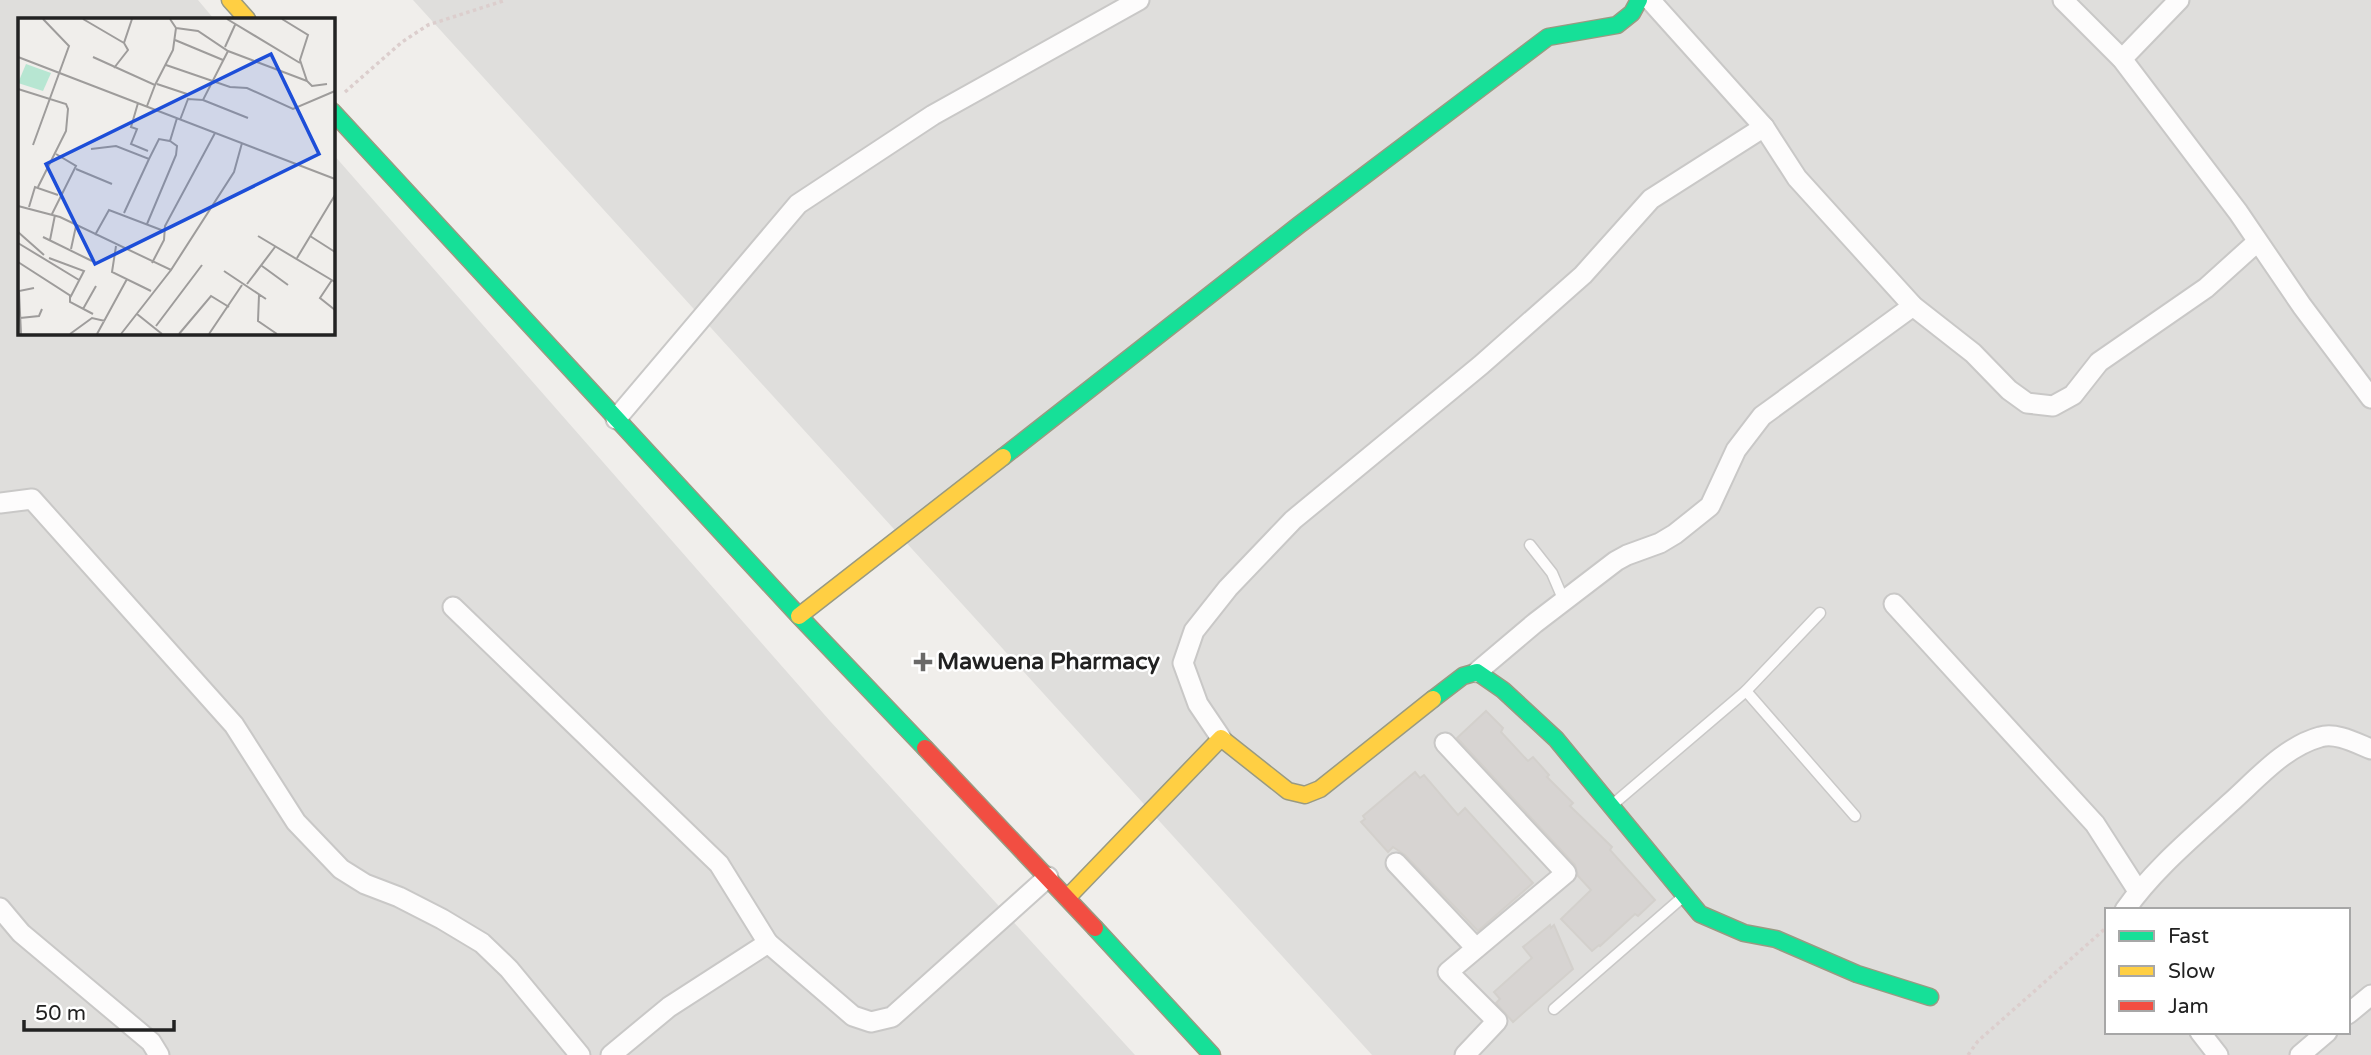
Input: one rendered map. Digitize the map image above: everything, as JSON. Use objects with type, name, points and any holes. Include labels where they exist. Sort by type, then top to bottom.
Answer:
[{"type":"street","points":[[230,0],[246,18]]},
{"type":"street","points":[[616,419],[799,204],[933,115],[1139,0]]},
{"type":"street","points":[[799,616],[1277,242],[1548,37],[1617,25],[1632,13],[1639,0]]},
{"type":"street","points":[[1650,0],[1764,127],[1797,178],[1913,306],[1973,353],[2018,397],[2028,403],[2053,406],[2073,395],[2099,362],[2206,288],[2258,242]]},
{"type":"street","points":[[2063,0],[2122,59],[2238,212],[2302,306],[2371,398]]},
{"type":"street","points":[[2122,59],[2179,0]]},
{"type":"street","points":[[334,113],[799,616],[1048,877],[1212,1055]]},
{"type":"street","points":[[1764,127],[1651,199],[1583,275],[1481,365],[1293,520],[1228,588],[1194,631],[1183,663],[1198,704],[1222,738],[1288,791],[1305,795],[1320,789],[1464,676],[1477,672],[1615,561],[1675,534],[1710,506],[1736,450],[1762,416],[1913,306]]},
{"type":"street","points":[[0,503],[32,499],[234,725],[296,822],[341,869],[365,884],[399,897],[442,919],[482,943],[509,969],[580,1055]]},
{"type":"street","points":[[1894,604],[2095,824],[2138,891]]},
{"type":"street","points":[[453,607],[719,864],[768,943],[853,1016],[871,1021],[892,1017],[1048,877]]},
{"type":"street","points":[[1477,672],[1503,690],[1556,739],[1700,914],[1744,933],[1776,939],[1857,974],[1930,998]]},
{"type":"street","points":[[2126,908],[2138,891],[2170,858],[2285,753],[2320,736],[2334,735],[2371,749]]},
{"type":"street","points":[[1067,898],[1222,738]]},
{"type":"street","points":[[1445,743],[1566,873],[1448,972],[1497,1021],[1465,1055]]},
{"type":"street","points":[[1396,863],[1476,948]]},
{"type":"street","points":[[0,908],[21,933],[151,1042],[159,1055]]},
{"type":"street","points":[[611,1055],[669,1007],[768,943]]},
{"type":"street","points":[[2350,1012],[2371,995]]},
{"type":"street","points":[[2202,1034],[2218,1055]]},
{"type":"street","points":[[2300,1055],[2325,1034]]},
{"type":"lane","points":[[1530,545],[1552,573],[1564,601]]},
{"type":"lane","points":[[1611,806],[1746,691],[1820,613]]},
{"type":"lane","points":[[1746,691],[1855,816]]},
{"type":"lane","points":[[1554,1009],[1685,896]]},
{"type":"path","points":[[342,93],[402,42],[428,25],[506,0]]},
{"type":"path","points":[[1968,1055],[1978,1041],[2105,929]]},
{"type":"shaded area","points":[[0,0],[198,0],[213,18],[18,18],[18,334],[334,334],[334,155],[830,721],[1135,1055],[0,1055]]},
{"type":"shaded area","points":[[413,0],[2371,0],[2371,1055],[1372,1055]]},
{"type":"building","points":[[1486,711],[1528,761],[1533,757],[1549,775],[1547,777],[1573,803],[1570,806],[1612,847],[1610,850],[1655,900],[1592,951],[1561,919],[1591,890],[1578,876],[1575,865],[1457,738]]},
{"type":"building","points":[[1415,772],[1420,778],[1424,775],[1458,815],[1465,808],[1533,883],[1478,931],[1405,855],[1393,847],[1388,852],[1361,822],[1365,819],[1363,816]]},
{"type":"building","points":[[1550,925],[1551,928],[1554,925],[1573,969],[1513,1022],[1496,1003],[1500,999],[1494,992],[1532,958],[1523,947]]},
{"type":"traffic: fast","points":[[1003,457],[1299,225],[1548,37],[1617,25],[1632,13],[1639,0]]},
{"type":"traffic: fast","points":[[334,113],[799,616],[925,748]]},
{"type":"traffic: fast","points":[[1433,699],[1463,676],[1477,672],[1503,690],[1556,739],[1700,914],[1744,933],[1776,939],[1857,974],[1930,997]]},
{"type":"traffic: fast","points":[[1095,928],[1212,1055]]},
{"type":"traffic: slow","points":[[230,0],[246,18]]},
{"type":"traffic: slow","points":[[799,616],[1003,457]]},
{"type":"traffic: slow","points":[[1067,898],[1221,738],[1288,791],[1305,795],[1320,789],[1433,699]]},
{"type":"traffic: jam","points":[[925,748],[1095,928]]},
{"type":"place","name":"Mawuena Pharmacy","points":[[923,662]]}]
